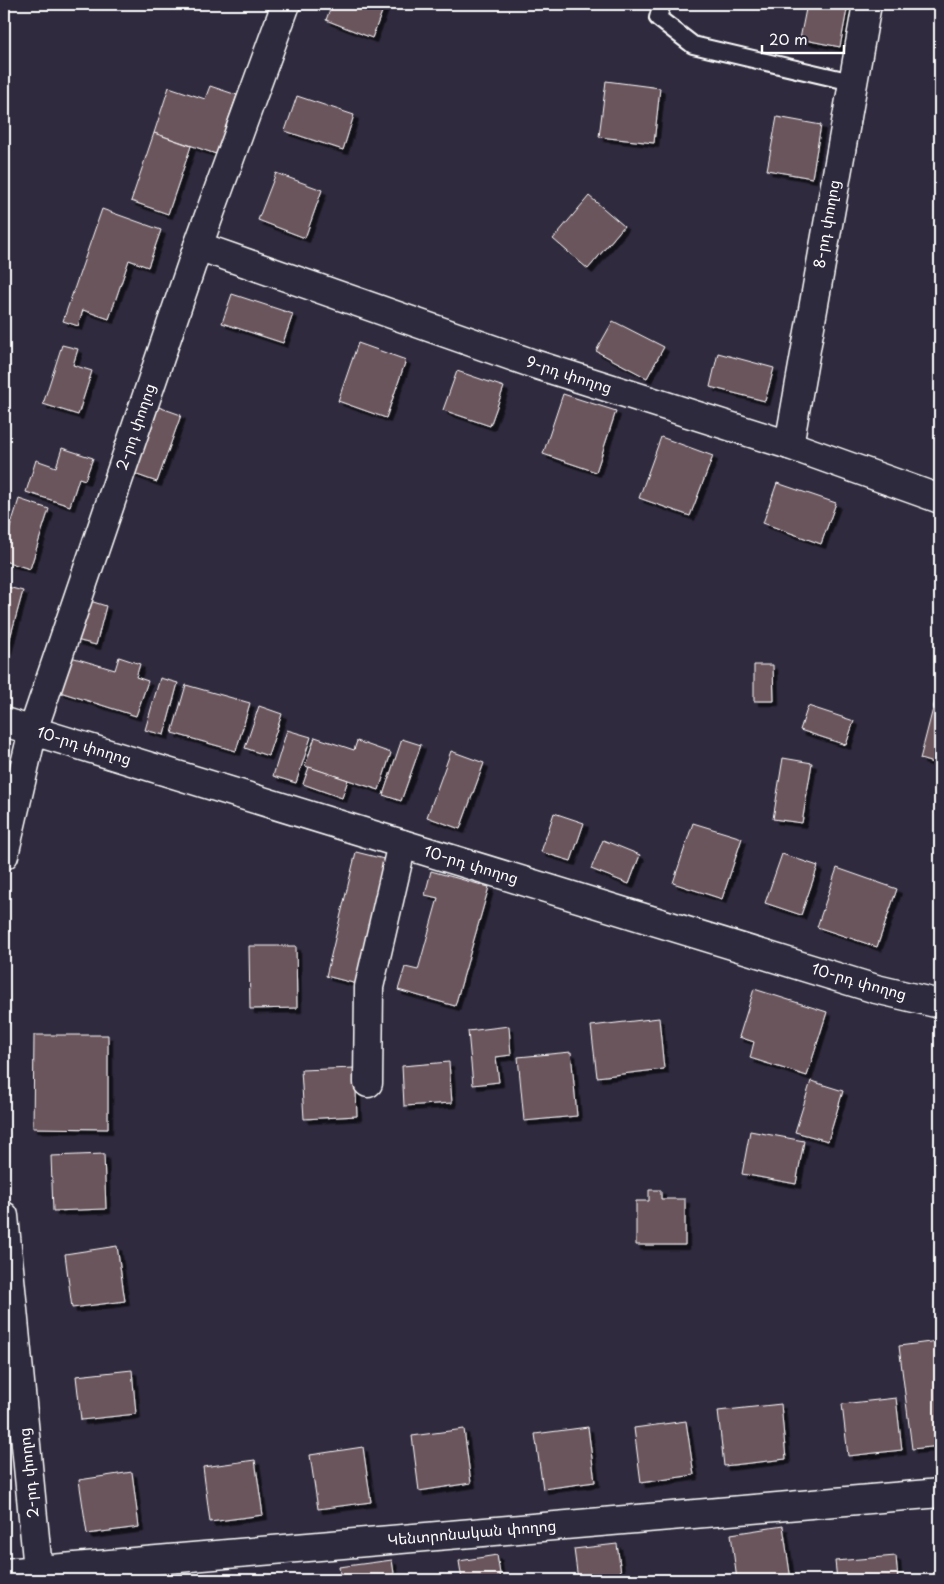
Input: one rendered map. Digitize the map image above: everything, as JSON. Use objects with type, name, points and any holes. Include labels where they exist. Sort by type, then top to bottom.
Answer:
[{"type":"street","name":"2-րդ փողոց","points":[[4,855],[32,730],[198,246],[286,4]]},
{"type":"street","name":"8-րդ փողոց","points":[[788,445],[852,82],[868,4]]},
{"type":"street","name":"9-րդ փողոց","points":[[198,246],[534,364],[788,445],[940,499]]},
{"type":"street","name":"10-րդ փողոց","points":[[4,722],[876,989],[940,1004]]},
{"type":"street","points":[[368,1083],[369,987],[402,844]]},
{"type":"street","name":"2-րդ փողոց","points":[[4,1216],[39,1576]]},
{"type":"street","name":"Կենտրոնական փողոց","points":[[4,1573],[39,1576],[940,1493]]},
{"type":"lane","points":[[662,4],[658,18],[693,46],[852,82]]},
{"type":"building","points":[[332,4],[385,4],[372,38],[326,20]]},
{"type":"building","points":[[807,4],[848,4],[840,47],[800,39]]},
{"type":"building","points":[[606,81],[660,88],[654,143],[599,137]]},
{"type":"building","points":[[210,86],[237,95],[216,154],[154,133],[169,87],[205,99]]},
{"type":"building","points":[[297,96],[354,115],[343,150],[285,131]]},
{"type":"building","points":[[777,117],[821,125],[812,178],[767,170]]},
{"type":"building","points":[[154,133],[191,146],[168,214],[131,201]]},
{"type":"building","points":[[276,173],[322,190],[305,238],[258,220]]},
{"type":"building","points":[[589,196],[624,226],[588,269],[553,239]]},
{"type":"building","points":[[102,209],[161,230],[148,267],[129,260],[109,319],[83,310],[78,326],[63,321]]},
{"type":"building","points":[[232,294],[293,314],[283,343],[222,323]]},
{"type":"building","points":[[613,321],[664,347],[647,378],[596,351]]},
{"type":"building","points":[[358,343],[406,360],[386,418],[338,401]]},
{"type":"building","points":[[62,345],[78,349],[73,365],[92,371],[78,415],[43,404]]},
{"type":"building","points":[[718,353],[774,368],[765,401],[710,387]]},
{"type":"building","points":[[457,371],[504,387],[490,426],[443,410]]},
{"type":"building","points":[[563,394],[616,411],[596,472],[543,454]]},
{"type":"building","points":[[150,404],[181,415],[157,482],[126,471]]},
{"type":"building","points":[[661,437],[713,456],[690,516],[639,498]]},
{"type":"building","points":[[62,448],[93,458],[85,480],[79,478],[70,506],[26,492],[36,460],[56,467]]},
{"type":"building","points":[[777,483],[836,503],[821,544],[763,523]]},
{"type":"building","points":[[19,499],[49,509],[30,569],[4,561],[4,547]]},
{"type":"building","points":[[4,586],[23,591],[4,660]]},
{"type":"building","points":[[87,600],[106,606],[96,645],[76,640]]},
{"type":"building","points":[[71,657],[115,670],[119,657],[140,664],[136,677],[148,681],[136,716],[60,692]]},
{"type":"building","points":[[754,665],[773,665],[774,701],[754,701]]},
{"type":"building","points":[[160,678],[178,683],[164,735],[145,730]]},
{"type":"building","points":[[186,685],[250,703],[236,751],[172,733]]},
{"type":"building","points":[[937,693],[940,694],[940,765],[920,759]]},
{"type":"building","points":[[259,706],[282,714],[268,756],[245,748]]},
{"type":"building","points":[[808,706],[854,721],[846,745],[800,730]]},
{"type":"building","points":[[287,730],[311,737],[296,783],[273,776]]},
{"type":"building","points":[[315,737],[354,750],[357,741],[391,753],[379,790],[305,766]]},
{"type":"building","points":[[402,739],[421,745],[401,801],[383,795]]},
{"type":"building","points":[[451,751],[484,763],[460,829],[427,817]]},
{"type":"building","points":[[783,758],[812,763],[802,823],[773,819]]},
{"type":"building","points":[[309,767],[348,780],[342,798],[303,784]]},
{"type":"building","points":[[554,813],[584,823],[571,861],[541,852]]},
{"type":"building","points":[[693,823],[742,838],[722,899],[673,883]]},
{"type":"building","points":[[603,840],[640,855],[629,884],[591,869]]},
{"type":"building","points":[[356,852],[392,861],[361,985],[326,976]]},
{"type":"building","points":[[782,854],[818,866],[801,915],[765,903]]},
{"type":"building","points":[[837,868],[897,889],[877,947],[817,927]]},
{"type":"building","points":[[431,871],[489,887],[455,1006],[398,990],[405,967],[418,970],[438,898],[425,895]]},
{"type":"building","points":[[249,946],[296,946],[297,1008],[250,1009]]},
{"type":"building","points":[[754,989],[827,1012],[807,1076],[750,1058],[754,1042],[739,1037]]},
{"type":"building","points":[[659,1018],[664,1069],[597,1077],[591,1026]]},
{"type":"building","points":[[509,1026],[511,1055],[496,1057],[499,1082],[473,1085],[468,1031]]},
{"type":"building","points":[[34,1035],[108,1035],[108,1129],[33,1128]]},
{"type":"building","points":[[571,1052],[577,1116],[524,1121],[518,1057]]},
{"type":"building","points":[[449,1062],[452,1103],[404,1106],[402,1066]]},
{"type":"building","points":[[355,1068],[357,1116],[304,1119],[301,1070]]},
{"type":"building","points":[[811,1081],[843,1091],[828,1141],[795,1132]]},
{"type":"building","points":[[750,1131],[804,1141],[796,1184],[742,1174]]},
{"type":"building","points":[[104,1154],[106,1209],[53,1211],[51,1156]]},
{"type":"building","points":[[649,1190],[661,1190],[661,1199],[685,1199],[685,1245],[636,1245],[636,1201],[649,1201]]},
{"type":"building","points":[[117,1246],[125,1301],[72,1308],[65,1254]]},
{"type":"building","points":[[938,1341],[940,1446],[912,1449],[899,1346]]},
{"type":"building","points":[[132,1370],[136,1414],[81,1420],[76,1376]]},
{"type":"building","points":[[896,1398],[902,1450],[848,1456],[842,1404]]},
{"type":"building","points":[[781,1404],[786,1459],[724,1466],[718,1411]]},
{"type":"building","points":[[686,1421],[694,1475],[641,1483],[634,1428]]},
{"type":"building","points":[[588,1427],[595,1482],[543,1489],[535,1434]]},
{"type":"building","points":[[464,1429],[471,1483],[419,1491],[412,1436]]},
{"type":"building","points":[[363,1447],[371,1502],[318,1509],[310,1455]]},
{"type":"building","points":[[255,1460],[263,1515],[210,1522],[203,1467]]},
{"type":"building","points":[[132,1472],[139,1527],[87,1534],[79,1480]]},
{"type":"building","points":[[783,1526],[791,1580],[737,1580],[731,1534]]},
{"type":"building","points":[[617,1544],[622,1580],[578,1580],[574,1549]]},
{"type":"building","points":[[497,1555],[501,1580],[462,1580],[459,1561]]},
{"type":"building","points":[[896,1556],[898,1580],[837,1580],[835,1561]]},
{"type":"building","points":[[392,1560],[395,1580],[341,1580],[339,1567]]}]
